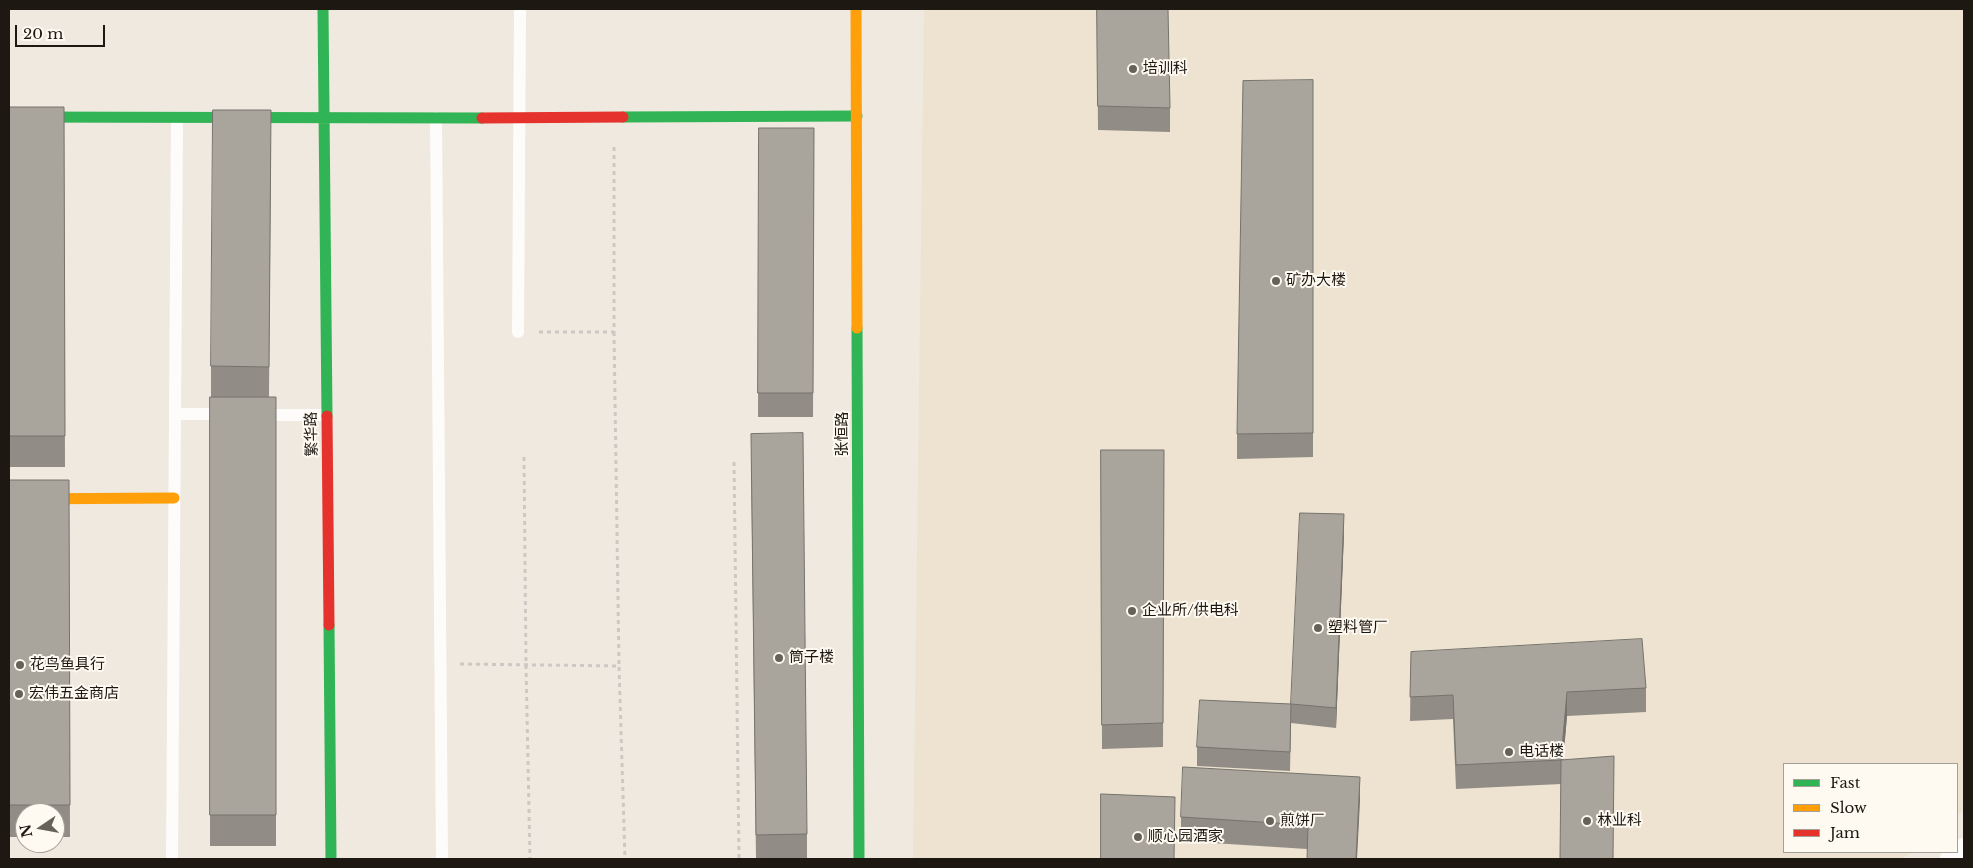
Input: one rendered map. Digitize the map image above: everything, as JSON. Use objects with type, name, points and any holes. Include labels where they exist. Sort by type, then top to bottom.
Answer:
[{"type":"street","name":"繁华路","points":[[323,9],[331,859]]},
{"type":"street","name":"张恒路","points":[[856,9],[859,859]]},
{"type":"street","points":[[9,117],[323,119],[857,116]]},
{"type":"street","points":[[9,499],[174,498]]},
{"type":"street","points":[[1952,859],[1964,850]]},
{"type":"lane","points":[[518,332],[520,9]]},
{"type":"lane","points":[[172,859],[177,118]]},
{"type":"lane","points":[[436,118],[442,859]]},
{"type":"lane","points":[[175,414],[326,415]]},
{"type":"path","points":[[614,117],[614,332],[619,666],[625,859]]},
{"type":"path","points":[[518,332],[614,332]]},
{"type":"path","points":[[524,457],[530,859]]},
{"type":"path","points":[[734,462],[739,859]]},
{"type":"path","points":[[440,664],[619,666]]},
{"type":"shaded area","points":[[924,9],[1964,9],[1964,810],[1958,815],[1958,763],[1783,763],[1783,853],[1910,853],[1902,859],[913,859]]},
{"type":"building","name":"培训科","points":[[1097,9],[1168,9],[1170,108],[1098,106]]},
{"type":"building","name":"矿办大楼","points":[[1313,80],[1313,433],[1237,434],[1243,81]]},
{"type":"building","points":[[9,107],[64,107],[65,436],[9,436]]},
{"type":"building","points":[[213,110],[271,110],[269,367],[211,366]]},
{"type":"building","points":[[759,128],[814,128],[813,393],[758,393]]},
{"type":"building","points":[[210,397],[276,397],[276,815],[210,815]]},
{"type":"building","name":"筒子楼","points":[[803,433],[807,834],[756,835],[751,434]]},
{"type":"building","name":"企业所/供电科","points":[[1101,450],[1164,450],[1163,723],[1102,725]]},
{"type":"building","points":[[9,480],[69,480],[70,805],[65,805],[65,803],[15,803],[15,805],[9,805]]},
{"type":"building","name":"塑料管厂","points":[[1300,513],[1344,514],[1336,708],[1291,704]]},
{"type":"building","name":"电话楼","points":[[1642,639],[1646,688],[1567,692],[1561,760],[1456,765],[1453,695],[1410,697],[1411,652]]},
{"type":"building","points":[[1200,700],[1291,704],[1290,752],[1197,747]]},
{"type":"building","name":"林业科","points":[[1614,756],[1613,859],[1560,859],[1561,760]]},
{"type":"building","points":[[1183,767],[1360,777],[1356,859],[1307,859],[1308,825],[1181,817]]},
{"type":"building","name":"顺心园酒家","points":[[1101,794],[1175,797],[1174,859],[1101,859]]},
{"type":"traffic: fast","points":[[323,9],[327,416]]},
{"type":"traffic: fast","points":[[623,117],[857,116]]},
{"type":"traffic: fast","points":[[9,117],[482,118]]},
{"type":"traffic: fast","points":[[857,328],[859,859]]},
{"type":"traffic: fast","points":[[329,625],[331,859]]},
{"type":"traffic: slow","points":[[856,9],[857,328]]},
{"type":"traffic: slow","points":[[9,499],[174,498]]},
{"type":"traffic: jam","points":[[482,118],[623,117]]},
{"type":"traffic: jam","points":[[327,416],[329,625]]},
{"type":"place","name":"培训科","points":[[1133,69]]},
{"type":"place","name":"矿办大楼","points":[[1276,281]]},
{"type":"place","name":"企业所/供电科","points":[[1132,611]]},
{"type":"place","name":"塑料管厂","points":[[1318,628]]},
{"type":"place","name":"筒子楼","points":[[779,658]]},
{"type":"place","name":"花鸟鱼具行","points":[[20,665]]},
{"type":"place","name":"宏伟五金商店","points":[[19,694]]},
{"type":"place","name":"电话楼","points":[[1509,752]]},
{"type":"place","name":"煎饼厂","points":[[1270,821]]},
{"type":"place","name":"林业科","points":[[1587,821]]},
{"type":"place","name":"顺心园酒家","points":[[1138,837]]}]
